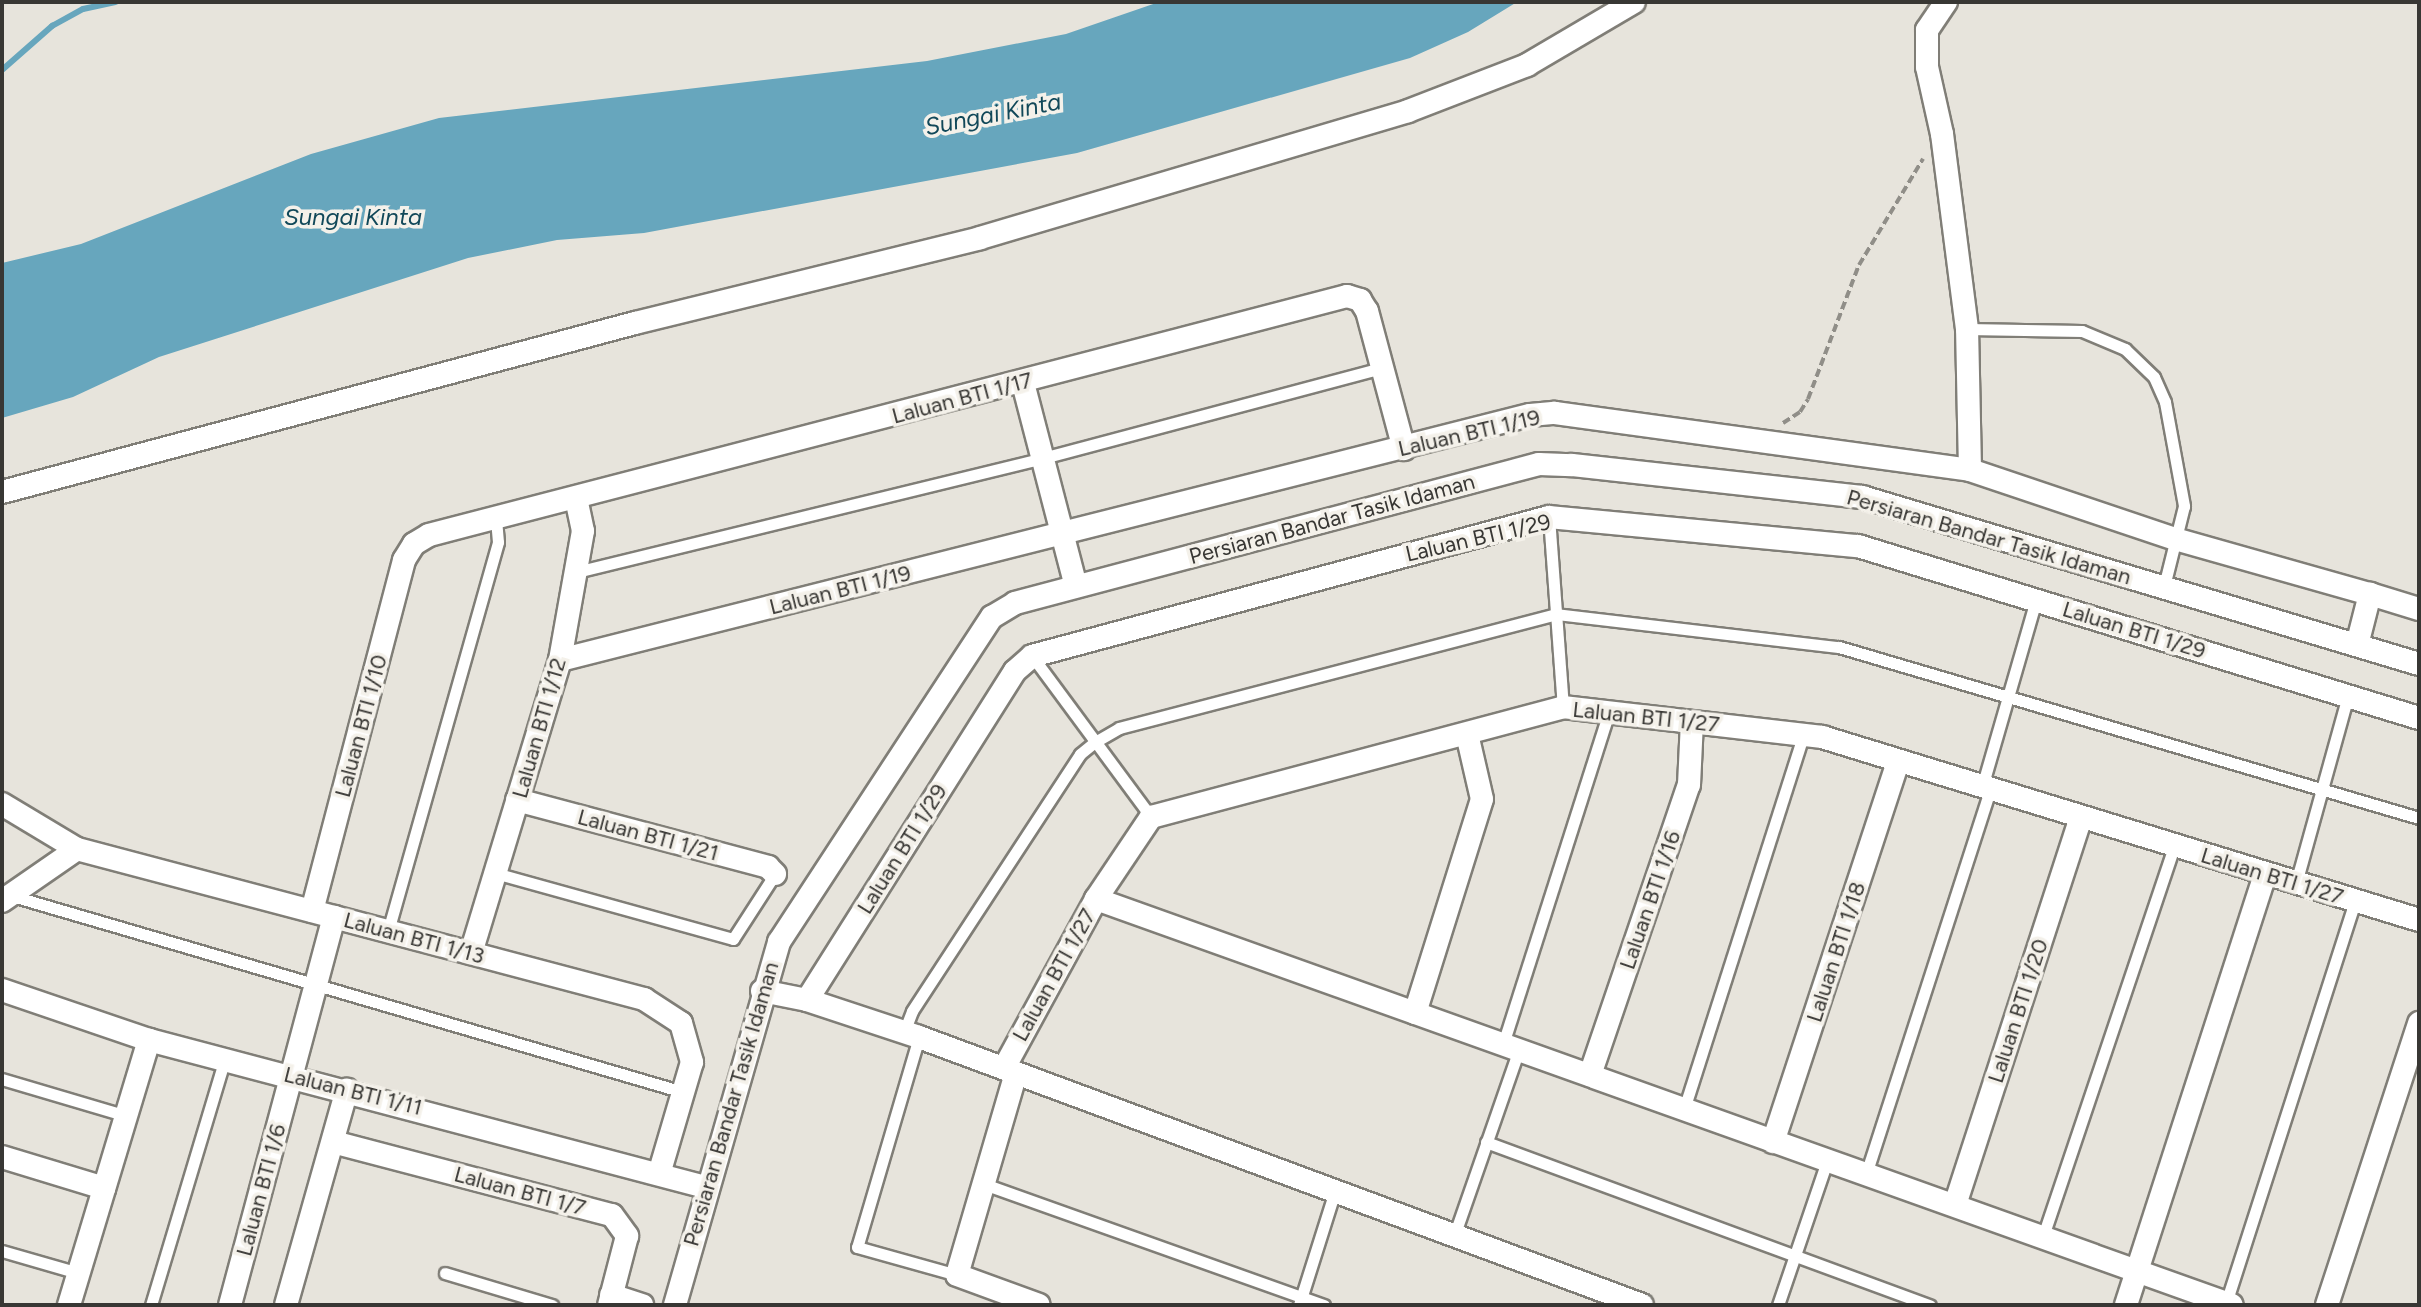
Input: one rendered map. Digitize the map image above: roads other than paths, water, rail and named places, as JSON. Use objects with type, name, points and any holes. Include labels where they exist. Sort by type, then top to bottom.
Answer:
[{"type":"street","points":[[2,492],[635,323],[980,238],[1408,111],[1527,65],[1634,2]]},
{"type":"street","points":[[1946,2],[1927,30],[1927,67],[1944,148],[1967,329],[1970,470]]},
{"type":"street","name":"Laluan BTI 1/17","points":[[414,544],[429,535],[1023,383],[1347,296],[1360,300],[1367,311],[1404,449]]},
{"type":"street","points":[[1023,383],[1076,586]]},
{"type":"street","name":"Laluan BTI 1/19","points":[[560,660],[1555,413],[1770,440],[1970,470],[2175,539],[2419,609]]},
{"type":"street","name":"Persiaran Bandar Tasik Idaman","points":[[675,1305],[705,1187],[779,942],[992,617],[1015,603],[1539,464],[1862,497],[2419,664]]},
{"type":"street","name":"Laluan BTI 1/12","points":[[471,953],[560,660],[583,531],[576,498]]},
{"type":"street","name":"Laluan BTI 1/29","points":[[807,1000],[1015,671],[1032,656],[1549,517],[1858,546],[2419,718]]},
{"type":"street","name":"Laluan BTI 1/10","points":[[316,986],[323,914],[404,560],[414,544]]},
{"type":"street","points":[[2357,645],[2370,594]]},
{"type":"street","name":"Laluan BTI 1/27","points":[[957,1275],[984,1184],[1010,1070],[1096,899],[1151,817],[1563,707],[1803,735],[1898,761],[2419,920]]},
{"type":"street","name":"Laluan BTI 1/16","points":[[1590,1075],[1689,785],[1692,722]]},
{"type":"street","points":[[1415,1013],[1482,799],[1467,734]]},
{"type":"street","name":"Laluan BTI 1/18","points":[[1773,1142],[1898,761]]},
{"type":"street","name":"Laluan BTI 1/21","points":[[517,800],[768,867],[775,874]]},
{"type":"street","name":"Laluan BTI 1/13","points":[[2,804],[77,849],[644,999],[681,1023],[692,1062],[660,1171]]},
{"type":"street","name":"Laluan BTI 1/20","points":[[1955,1205],[2081,817]]},
{"type":"street","points":[[5,898],[77,849]]},
{"type":"street","points":[[2126,1305],[2265,875]]},
{"type":"street","points":[[1096,899],[2229,1304]]},
{"type":"street","name":"Laluan BTI 1/6","points":[[230,1305],[316,986]]},
{"type":"street","name":"Laluan BTI 1/11","points":[[2,990],[149,1040],[660,1171],[705,1187]]},
{"type":"street","points":[[762,991],[807,1000],[1010,1070],[1629,1303]]},
{"type":"street","points":[[2327,1305],[2419,1023]]},
{"type":"street","points":[[69,1305],[149,1040]]},
{"type":"street","points":[[286,1305],[347,1089]]},
{"type":"street","name":"Laluan BTI 1/7","points":[[333,1142],[612,1215],[624,1225],[627,1236],[610,1300]]},
{"type":"street","points":[[2,1157],[104,1188]]},
{"type":"street","points":[[957,1275],[1039,1305]]},
{"type":"street","points":[[610,1300],[642,1305]]},
{"type":"lane","points":[[1967,329],[2082,331],[2125,349],[2154,377],[2182,481],[2184,506],[2164,586]]},
{"type":"lane","points":[[576,572],[1043,458],[1381,368]]},
{"type":"lane","points":[[1549,517],[1563,707]]},
{"type":"lane","points":[[388,931],[498,542],[496,518]]},
{"type":"lane","points":[[1866,1174],[1986,788],[2036,600]]},
{"type":"lane","points":[[957,1275],[857,1247],[911,1035],[912,1011],[1080,754],[1119,728],[1556,614],[1839,647],[2419,818]]},
{"type":"lane","points":[[1032,656],[1151,817]]},
{"type":"lane","points":[[2296,883],[2348,696]]},
{"type":"lane","points":[[1454,1236],[1486,1142],[1609,712]]},
{"type":"lane","points":[[1684,1109],[1803,735]]},
{"type":"lane","points":[[2043,1236],[2174,846]]},
{"type":"lane","points":[[495,873],[733,939],[775,874]]},
{"type":"lane","points":[[5,898],[683,1092]]},
{"type":"lane","points":[[2229,1304],[2355,901]]},
{"type":"lane","points":[[151,1305],[225,1059]]},
{"type":"lane","points":[[2,1079],[127,1116]]},
{"type":"lane","points":[[1486,1142],[1930,1305]]},
{"type":"lane","points":[[1778,1305],[1827,1161]]},
{"type":"lane","points":[[984,1184],[1300,1301],[1324,1305]]},
{"type":"lane","points":[[1300,1301],[1335,1191]]},
{"type":"lane","points":[[2,1251],[78,1273]]},
{"type":"lane","points":[[445,1273],[552,1305]]},
{"type":"water","name":"Sungai Kinta","points":[[1159,2],[1517,2],[1468,32],[1410,58],[1077,153],[644,233],[557,240],[468,258],[159,357],[73,397],[2,418],[2,263],[81,244],[311,154],[439,118],[927,61],[1066,34]]},
{"type":"waterway","points":[[2,70],[52,26],[83,9],[115,2]]}]
